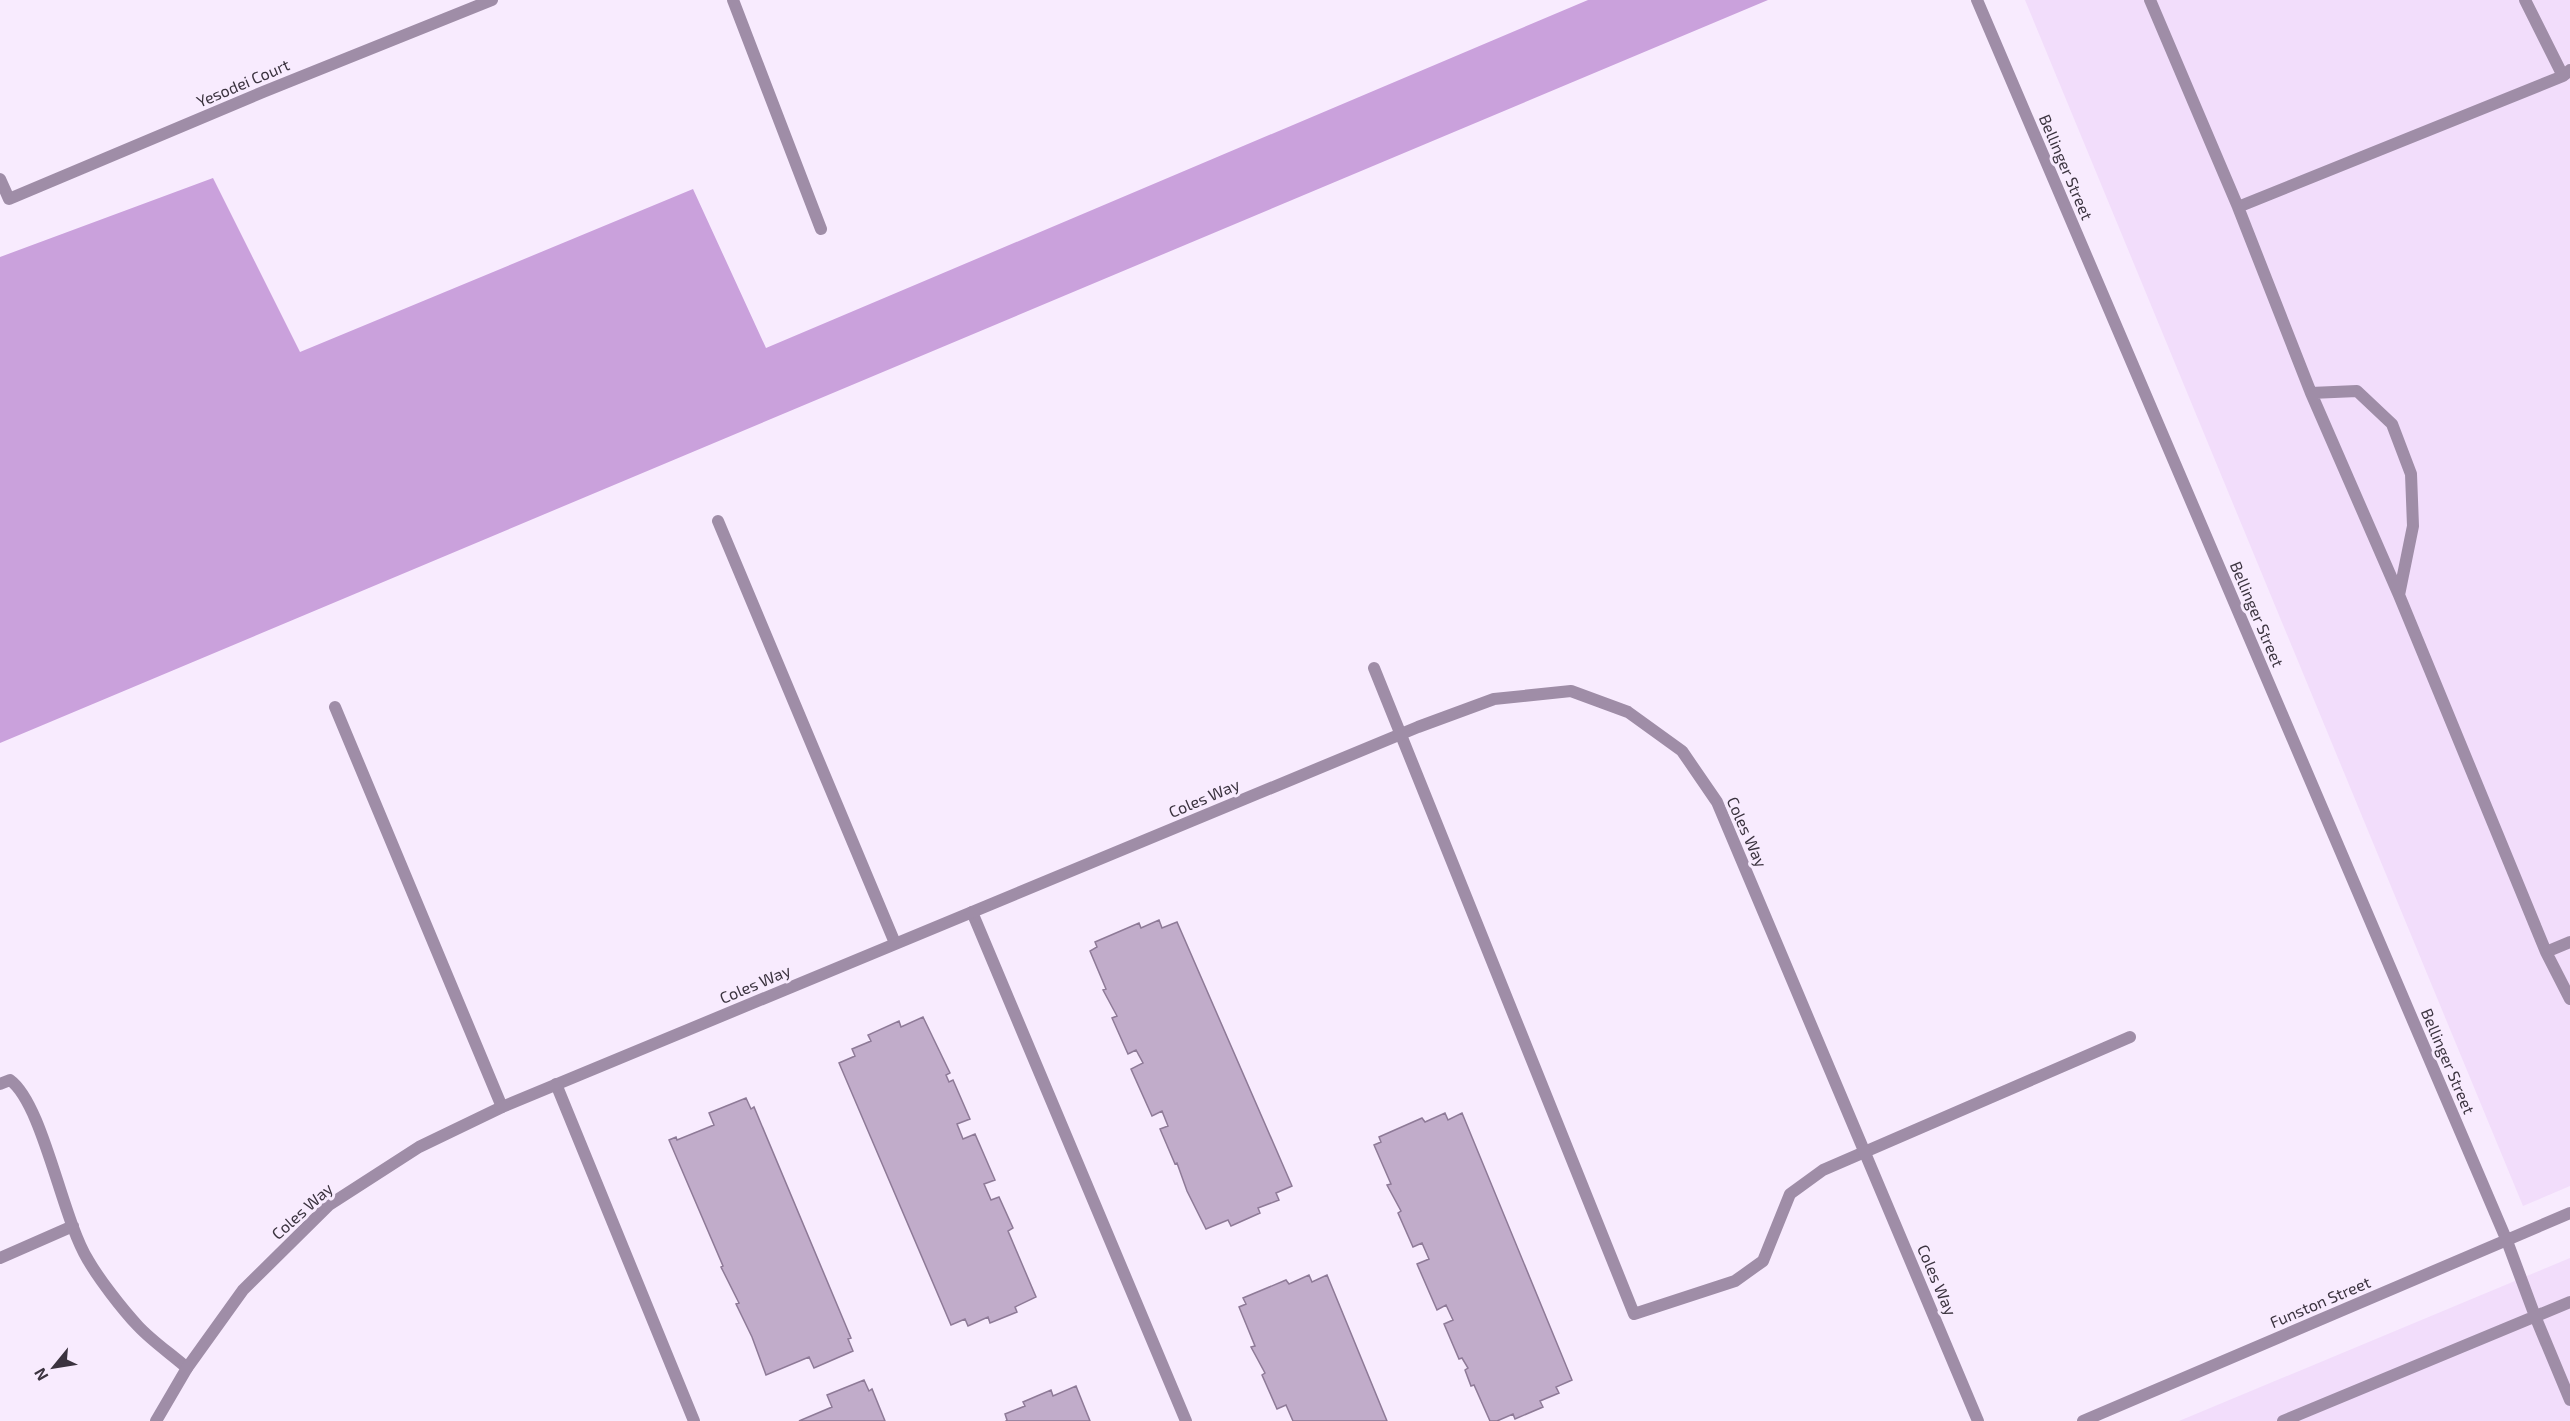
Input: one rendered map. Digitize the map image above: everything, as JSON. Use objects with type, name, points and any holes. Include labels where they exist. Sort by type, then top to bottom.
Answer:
[{"type":"street","name":"Yesodei Court","points":[[0,179],[9,199],[263,92],[492,0]]},
{"type":"street","points":[[733,0],[821,229]]},
{"type":"street","name":"Bellinger Street","points":[[1977,0],[2506,1241],[2570,1400]]},
{"type":"street","points":[[2150,0],[2238,207],[2311,393],[2399,596],[2546,952],[2570,999]]},
{"type":"street","points":[[2238,207],[2566,73],[2525,0]]},
{"type":"street","points":[[2311,393],[2357,391],[2392,424],[2411,474],[2413,526],[2399,596]]},
{"type":"street","points":[[718,521],[895,943]]},
{"type":"street","points":[[1374,668],[1634,1314],[1735,1281],[1763,1261],[1790,1194],[1823,1170],[2130,1037]]},
{"type":"street","name":"Coles Way","points":[[156,1421],[187,1368],[243,1290],[328,1205],[418,1147],[556,1084],[1402,734],[1494,699],[1570,691],[1628,712],[1682,751],[1717,802],[1978,1421]]},
{"type":"street","points":[[335,707],[502,1107]]},
{"type":"street","points":[[972,912],[1186,1421]]},
{"type":"street","points":[[2546,952],[2570,942]]},
{"type":"street","points":[[0,1083],[10,1080],[24,1095],[44,1141],[73,1226],[87,1259],[138,1326],[187,1368]]},
{"type":"street","points":[[556,1084],[694,1421]]},
{"type":"street","name":"Funston Street","points":[[2084,1421],[2570,1213]]},
{"type":"street","points":[[0,1258],[73,1226]]},
{"type":"street","points":[[2283,1421],[2570,1302]]},
{"type":"shaded area","points":[[1588,0],[1768,0],[0,743],[0,257],[213,178],[300,352],[693,189],[766,348]]},
{"type":"shaded area","points":[[2025,0],[2570,0],[2570,1186],[2523,1206]]},
{"type":"shaded area","points":[[2570,1258],[2570,1421],[2179,1421]]},
{"type":"building","points":[[1159,920],[1162,928],[1177,922],[1292,1186],[1276,1193],[1279,1200],[1258,1208],[1260,1213],[1231,1226],[1228,1220],[1206,1229],[1160,1129],[1168,1126],[1162,1111],[1152,1116],[1131,1069],[1143,1063],[1136,1050],[1128,1054],[1112,1018],[1117,1016],[1103,990],[1106,989],[1090,951],[1097,947],[1095,942],[1139,923],[1141,928]]},
{"type":"building","points":[[923,1017],[950,1073],[946,1075],[949,1082],[953,1080],[970,1119],[957,1124],[963,1139],[975,1134],[995,1180],[984,1184],[991,1200],[999,1197],[1013,1228],[1008,1231],[1036,1297],[1015,1307],[1017,1312],[990,1323],[988,1317],[968,1326],[965,1319],[951,1325],[839,1063],[855,1056],[852,1049],[871,1041],[868,1035],[899,1021],[901,1027]]},
{"type":"building","points":[[746,1098],[751,1109],[754,1107],[851,1338],[848,1339],[853,1351],[814,1368],[809,1357],[766,1375],[752,1337],[736,1304],[739,1303],[721,1267],[723,1266],[669,1140],[676,1137],[677,1140],[714,1125],[709,1113]]},
{"type":"building","points":[[1445,1113],[1448,1120],[1462,1113],[1572,1380],[1556,1387],[1559,1393],[1540,1401],[1543,1407],[1515,1419],[1513,1414],[1497,1421],[1490,1421],[1474,1385],[1471,1386],[1465,1370],[1468,1368],[1462,1358],[1459,1359],[1444,1324],[1453,1320],[1446,1305],[1437,1310],[1417,1264],[1429,1259],[1422,1243],[1413,1247],[1398,1213],[1401,1211],[1387,1185],[1391,1184],[1374,1145],[1381,1142],[1379,1137],[1422,1118],[1425,1122]]},
{"type":"building","points":[[1309,1275],[1312,1282],[1327,1275],[1387,1421],[1293,1421],[1286,1405],[1277,1409],[1262,1375],[1265,1373],[1251,1347],[1255,1346],[1239,1307],[1246,1304],[1243,1298],[1286,1280],[1289,1284]]},
{"type":"building","points":[[864,1380],[869,1391],[872,1389],[885,1421],[799,1421],[832,1407],[827,1395]]},
{"type":"building","points":[[1076,1386],[1090,1421],[1006,1421],[1005,1414],[1025,1406],[1023,1402],[1051,1390],[1053,1396]]}]
